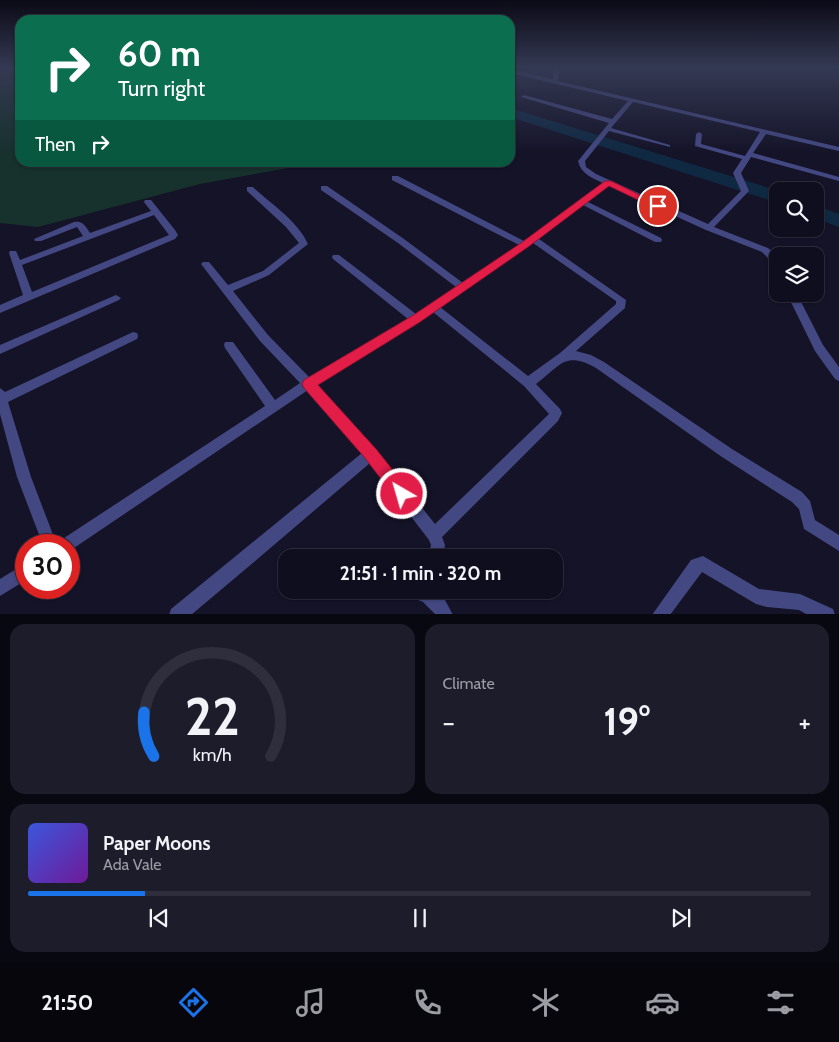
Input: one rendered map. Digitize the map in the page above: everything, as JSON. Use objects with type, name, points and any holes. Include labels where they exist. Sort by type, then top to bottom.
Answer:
[{"type":"street","points":[[612,96],[839,149]]},
{"type":"street","points":[[524,97],[614,122]]},
{"type":"street","points":[[631,100],[581,163],[586,172],[709,228],[765,250],[769,254]]},
{"type":"street","points":[[606,130],[668,146]]},
{"type":"street","points":[[709,228],[745,190],[737,173],[764,131]]},
{"type":"street","points":[[699,134],[697,145],[839,179]]},
{"type":"street","points":[[395,178],[529,242],[617,296],[622,302],[621,305],[564,356],[528,383]]},
{"type":"street","points":[[80,536],[309,384],[416,319],[529,242],[608,183]]},
{"type":"street","points":[[324,188],[401,241],[462,287]]},
{"type":"street","points":[[226,290],[266,273],[304,244],[303,240],[294,230],[250,189]]},
{"type":"street","points":[[0,309],[172,237],[174,234],[148,202]]},
{"type":"street","points":[[583,202],[658,240]]},
{"type":"street","points":[[17,264],[155,212]]},
{"type":"street","points":[[38,239],[77,224],[81,226],[88,237]]},
{"type":"street","points":[[13,253],[29,297]]},
{"type":"street","points":[[336,257],[416,319]]},
{"type":"street","points":[[206,264],[264,338],[309,384],[370,454],[434,535],[438,545],[437,549]]},
{"type":"street","points":[[0,350],[116,298]]},
{"type":"street","points":[[796,302],[819,348],[839,376]]},
{"type":"street","points":[[433,307],[528,383],[554,409],[556,415],[434,535]]},
{"type":"street","points":[[46,534],[24,477],[1,401],[133,336]]},
{"type":"street","points":[[229,345],[274,408]]},
{"type":"street","points":[[564,356],[577,355],[600,365],[727,453],[797,497],[805,506],[808,524],[839,544]]},
{"type":"street","points":[[177,614],[249,557],[370,454]]},
{"type":"street","points":[[660,614],[696,565],[703,564],[756,596],[800,602],[826,614]]},
{"type":"street","points":[[0,588],[15,578]]},
{"type":"street","points":[[433,599],[444,614]]},
{"type":"green space","points":[[0,96],[15,96],[15,167],[293,167],[200,184],[38,227],[0,223]]},
{"type":"waterway","points":[[515,114],[769,194]]},
{"type":"waterway","points":[[824,215],[839,221]]},
{"type":"route","points":[[402,494],[309,384],[332,368],[416,319],[525,245],[608,183],[658,206]]}]
